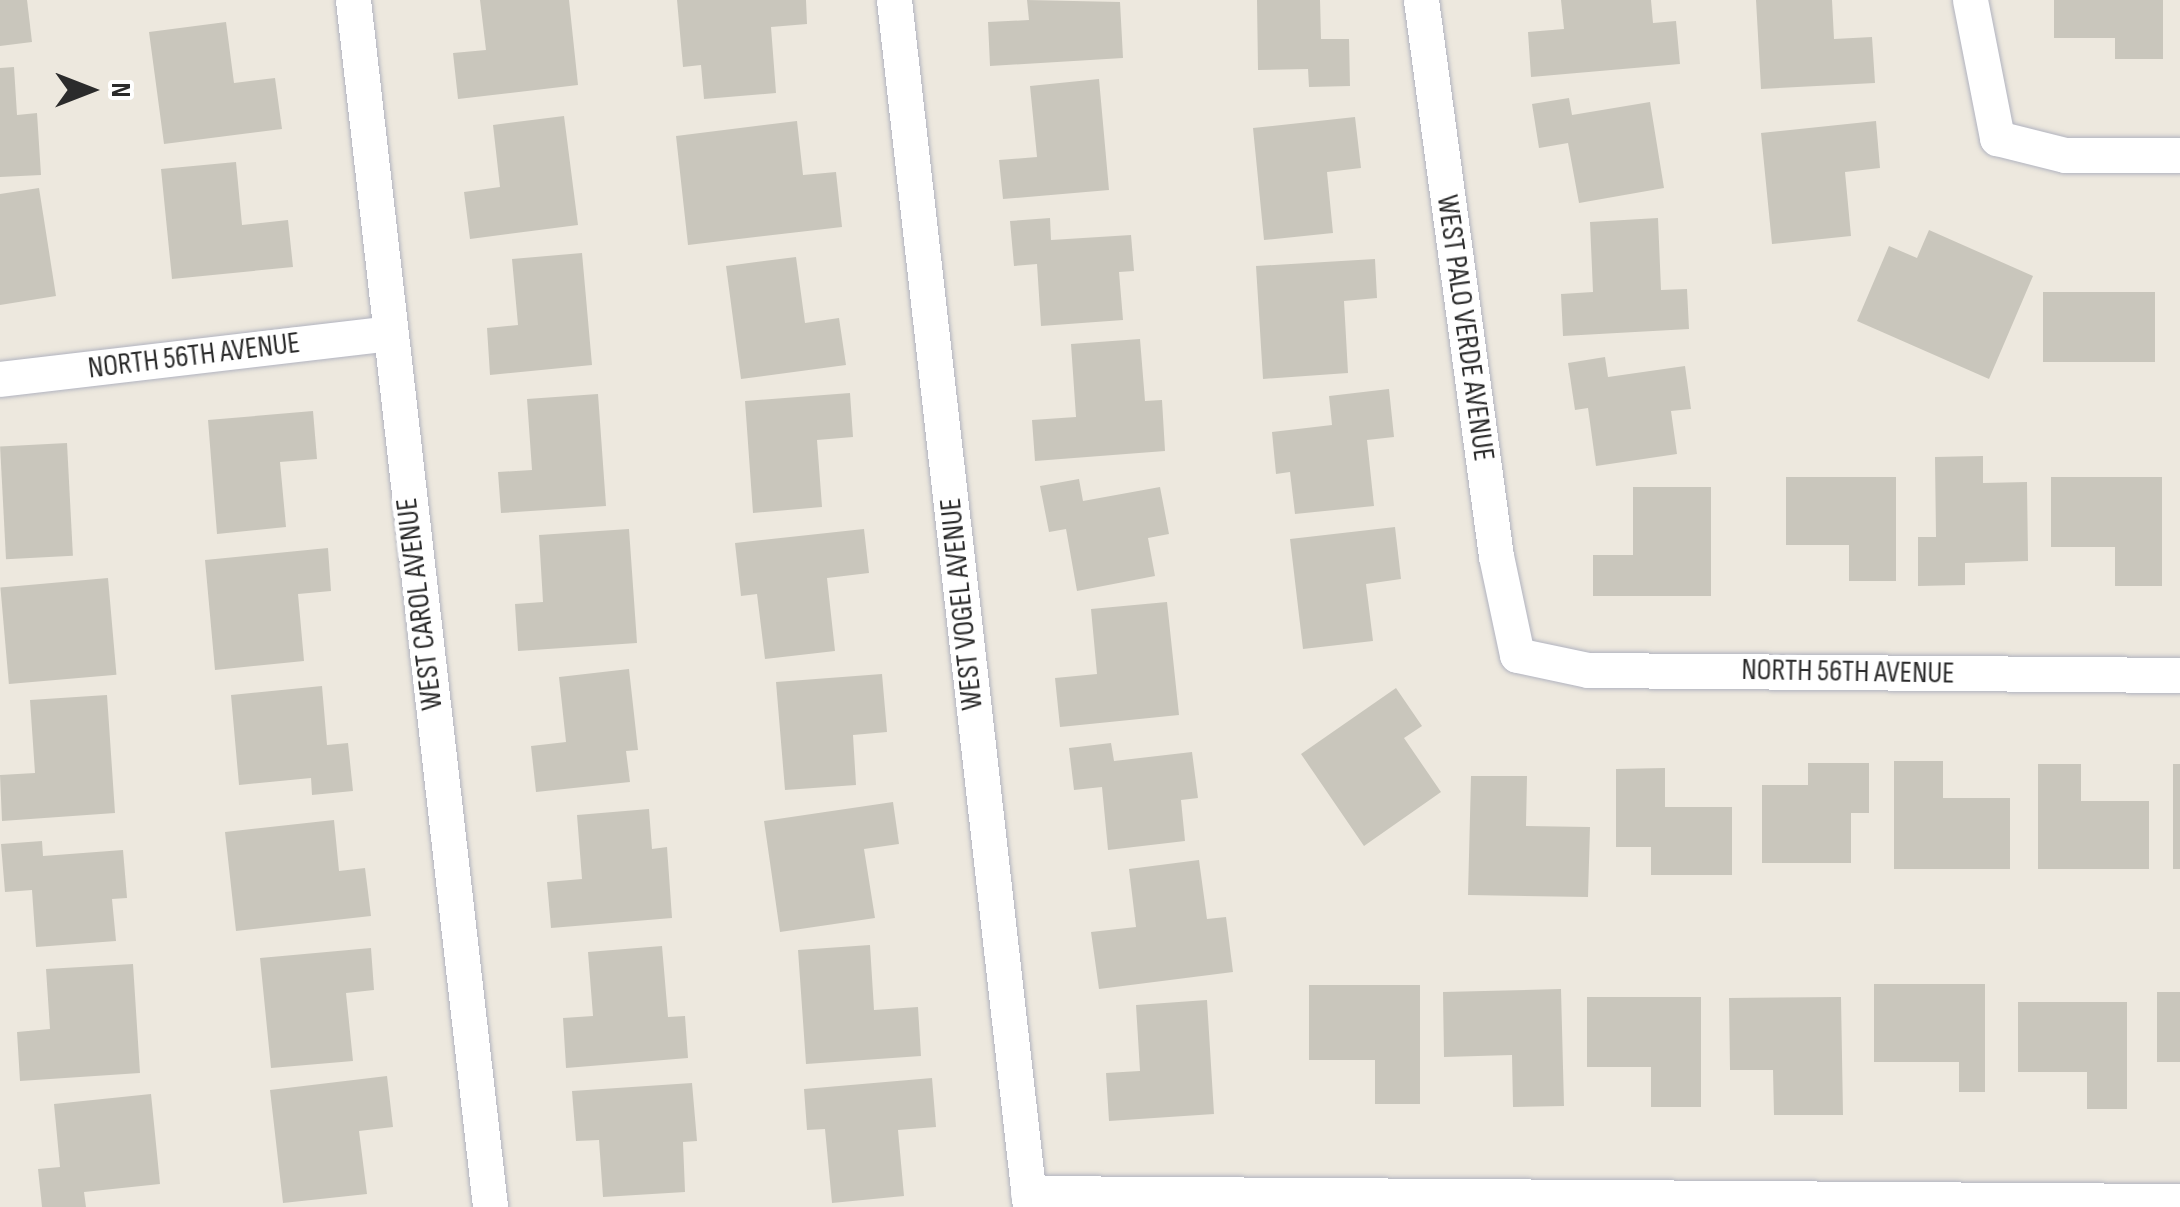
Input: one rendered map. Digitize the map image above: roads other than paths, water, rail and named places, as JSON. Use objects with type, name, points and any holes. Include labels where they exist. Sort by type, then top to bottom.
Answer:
[{"type":"street","name":"WEST CAROL AVENUE","points":[[353,0],[490,1207]]},
{"type":"street","name":"WEST VOGEL AVENUE","points":[[894,0],[1029,1200]]},
{"type":"street","name":"WEST PALO VERDE AVENUE","points":[[1421,0],[1496,556],[1517,655]]},
{"type":"street","points":[[1970,0],[1997,138],[2065,155],[2180,155]]},
{"type":"street","name":"NORTH 56TH AVENUE","points":[[0,380],[389,333]]},
{"type":"street","name":"NORTH 56TH AVENUE","points":[[1517,655],[1588,670],[2180,675]]},
{"type":"street","points":[[1029,1200],[2180,1202]]}]
